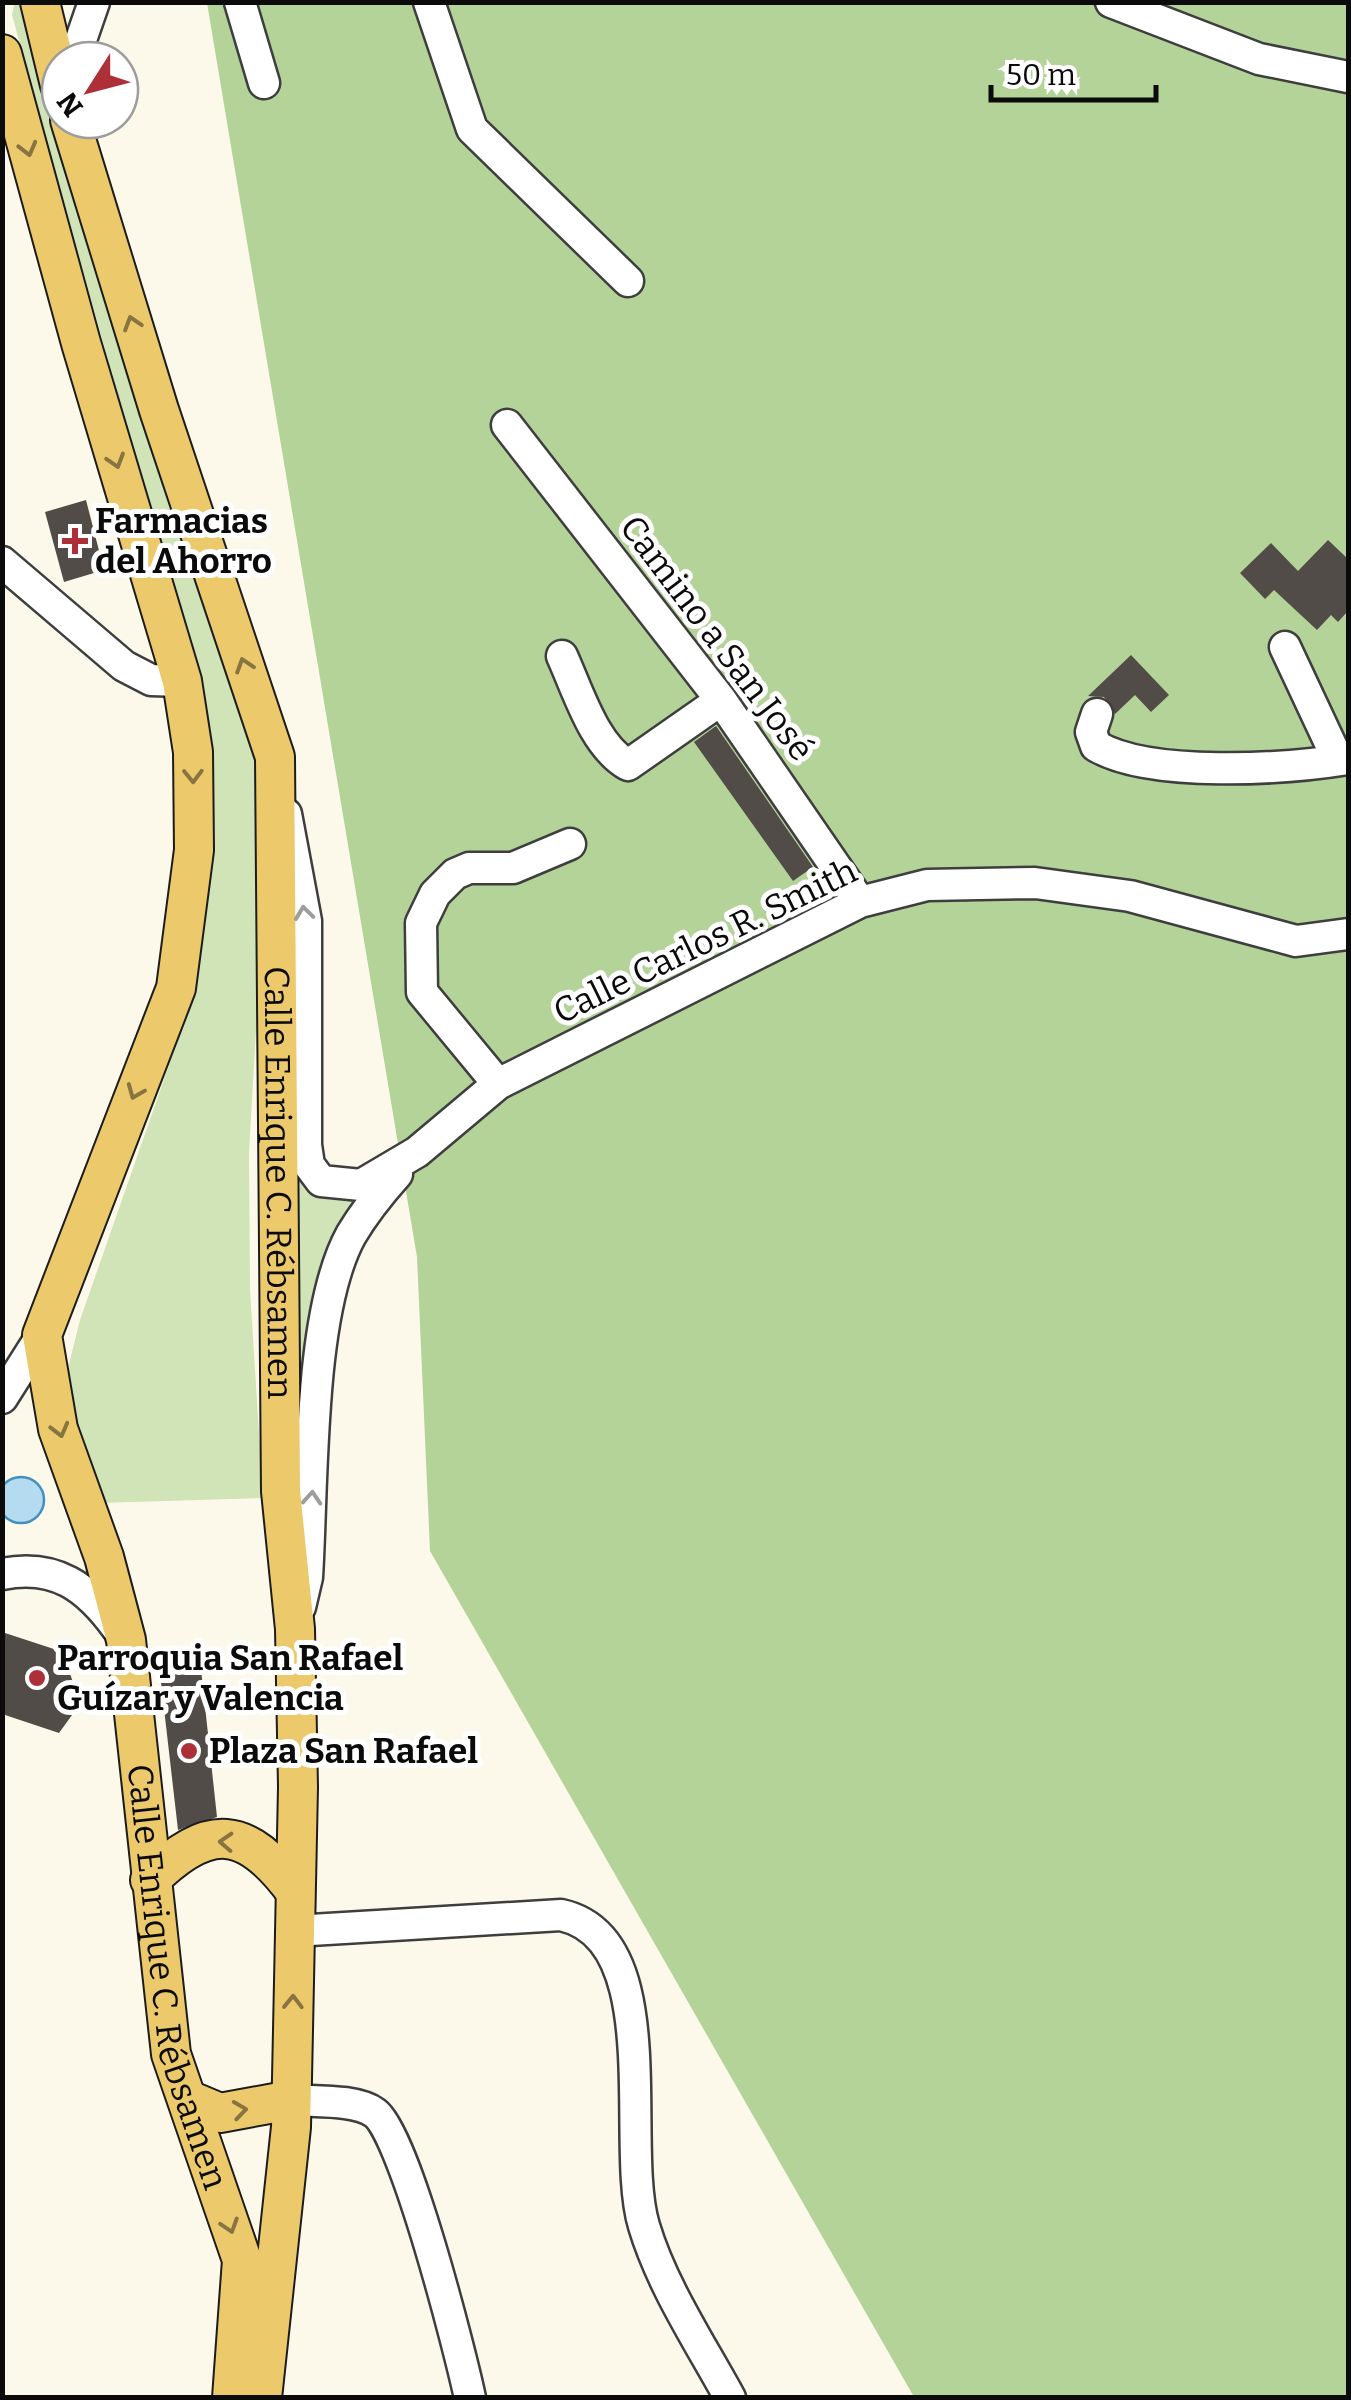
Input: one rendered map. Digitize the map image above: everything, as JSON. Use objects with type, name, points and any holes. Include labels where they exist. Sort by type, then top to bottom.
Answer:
[{"type":"main road","points":[[40,2],[49,40]]},
{"type":"main road","points":[[2,54],[81,343],[182,681],[193,752],[194,850],[176,988],[42,1334]]},
{"type":"main road","name":"Calle Enrique C. Rébsamen","points":[[76,140],[159,410],[274,758],[281,1491],[295,1629],[295,1892],[292,2100],[262,2398]]},
{"type":"main road","name":"Calle Enrique C. Rébsamen","points":[[42,1334],[58,1429],[104,1556],[136,1684],[150,1880],[171,2054],[242,2260],[232,2398]]},
{"type":"main road","points":[[150,1880],[194,1842],[237,1839],[272,1860],[295,1892]]},
{"type":"main road","points":[[189,2100],[220,2113],[292,2100]]},
{"type":"street","points":[[81,40],[94,2]]},
{"type":"street","points":[[240,2],[264,83]]},
{"type":"street","points":[[435,5],[472,129],[628,281]]},
{"type":"street","points":[[1125,5],[1258,59],[1348,77]]},
{"type":"street","name":"Camino a San José","points":[[507,425],[721,700],[860,902]]},
{"type":"street","points":[[2,562],[124,666],[151,680],[182,681]]},
{"type":"street","points":[[1097,714],[1091,732],[1096,746],[1112,755],[1202,768],[1343,759],[1285,647]]},
{"type":"street","points":[[562,656],[594,723],[616,758],[628,765],[721,700]]},
{"type":"street","name":"Calle Carlos R. Smith","points":[[274,758],[306,922],[303,1081],[309,1165],[321,1180],[361,1185],[417,1152]]},
{"type":"street","points":[[498,1084],[422,992],[421,923],[435,894],[455,874],[469,868],[513,868],[570,844]]},
{"type":"street","name":"Calle Carlos R. Smith","points":[[295,1629],[307,1577],[321,1342],[330,1292],[350,1238],[374,1200],[417,1152],[498,1084],[860,902],[927,884],[1035,883],[1130,896],[1296,942],[1348,934]]},
{"type":"street","points":[[2,1398],[42,1334]]},
{"type":"street","points":[[2,1574],[53,1575],[74,1583],[93,1595],[126,1640]]},
{"type":"street","points":[[294,1930],[561,1915],[580,1920],[610,1946],[628,2003],[636,2177],[644,2225],[664,2275],[730,2398]]},
{"type":"street","points":[[292,2100],[366,2108],[388,2128],[434,2258],[470,2398]]},
{"type":"green space","points":[[22,3],[40,70],[40,116],[12,15],[14,5]]},
{"type":"green space","points":[[207,3],[1348,3],[1348,2397],[914,2397],[430,1551],[417,1257]]},
{"type":"green space","points":[[47,140],[59,140],[80,218],[255,762],[266,854],[249,1153],[250,1289],[263,1498],[101,1503],[66,1402],[68,1368],[80,1320],[184,1022],[202,944],[210,850],[195,673]]},
{"type":"green space","points":[[296,1165],[361,1199],[298,1474]]},
{"type":"water","points":[[21,1477],[37,1484],[44,1500],[37,1516],[21,1523],[5,1516],[-2,1500],[5,1484]]},
{"type":"building","name":"Farmacias del Ahorro","points":[[86,500],[104,570],[64,582],[45,512]]},
{"type":"building","points":[[1328,540],[1348,559],[1348,611],[1338,622],[1331,615],[1317,630],[1274,590],[1265,599],[1240,573],[1271,543],[1298,571]]},
{"type":"building","points":[[1131,655],[1169,695],[1151,712],[1135,695],[1115,714],[1104,697],[1088,696]]},
{"type":"building","points":[[716,726],[813,867],[793,881],[694,742]]},
{"type":"building","name":"Parroquia San Rafael Guízar y Valencia","points":[[2,1632],[63,1652],[80,1704],[59,1733],[2,1714]]},
{"type":"building","name":"Plaza San Rafael","points":[[200,1660],[217,1817],[178,1830],[159,1665]]},
{"type":"place","name":"Farmacias del Ahorro","points":[[75,541]]},
{"type":"place","name":"Parroquia San Rafael Guízar y Valencia","points":[[37,1678]]},
{"type":"place","name":"Plaza San Rafael","points":[[189,1751]]}]
